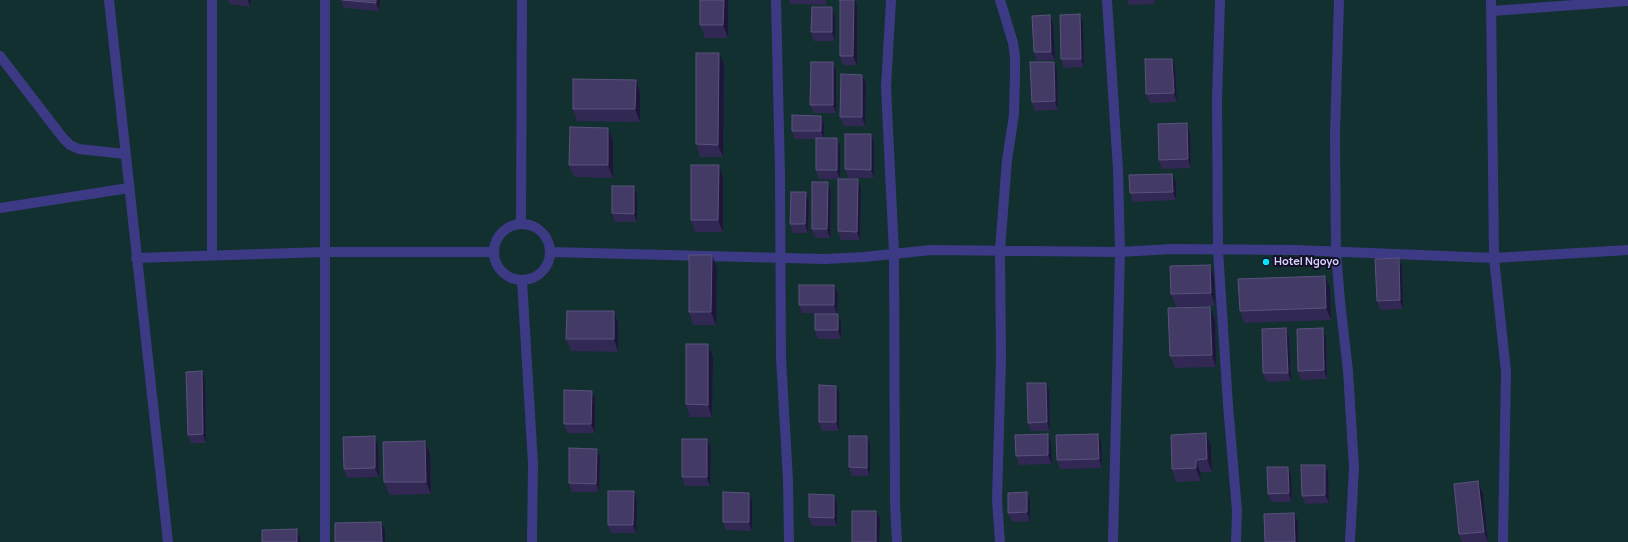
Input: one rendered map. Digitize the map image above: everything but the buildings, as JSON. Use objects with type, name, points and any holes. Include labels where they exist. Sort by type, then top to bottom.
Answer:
[{"type":"street","points":[[109,0],[168,542]]},
{"type":"street","points":[[212,0],[212,255]]},
{"type":"street","points":[[325,0],[325,542]]},
{"type":"street","points":[[521,224],[522,0]]},
{"type":"street","points":[[776,0],[780,173],[781,358],[788,480],[789,542]]},
{"type":"street","points":[[891,0],[886,87],[894,253],[895,502],[897,542]]},
{"type":"street","points":[[1000,0],[1013,43],[1015,57],[1014,115],[1007,160],[1000,250],[1001,359],[997,500],[1000,542]]},
{"type":"street","points":[[1107,0],[1118,170],[1120,252],[1114,542]]},
{"type":"street","points":[[1220,0],[1217,101],[1218,250],[1228,405],[1237,511],[1236,542]]},
{"type":"street","points":[[1339,0],[1335,134],[1336,252],[1348,370],[1354,467],[1350,542]]},
{"type":"street","points":[[1491,0],[1494,258],[1506,372],[1503,542]]},
{"type":"street","points":[[1492,11],[1628,2]]},
{"type":"street","points":[[0,56],[70,145],[79,149],[125,154]]},
{"type":"street","points":[[0,208],[129,188]]},
{"type":"street","points":[[521,224],[535,228],[541,232],[549,245],[550,252],[548,261],[538,275],[531,279],[522,280],[513,279],[499,269],[495,261],[494,252],[498,238],[502,232],[514,225],[521,224]]},
{"type":"street","points":[[550,252],[780,258],[856,258],[931,250],[1120,252],[1172,249],[1296,250],[1494,258],[1628,250]]},
{"type":"street","points":[[136,258],[325,252],[494,252]]},
{"type":"street","points":[[522,280],[533,464],[532,542]]},
{"type":"green space","points":[[0,0],[1628,0],[1628,542],[0,542]]},
{"type":"place","name":"Hotel Ngoyo","points":[[1266,262]]}]
